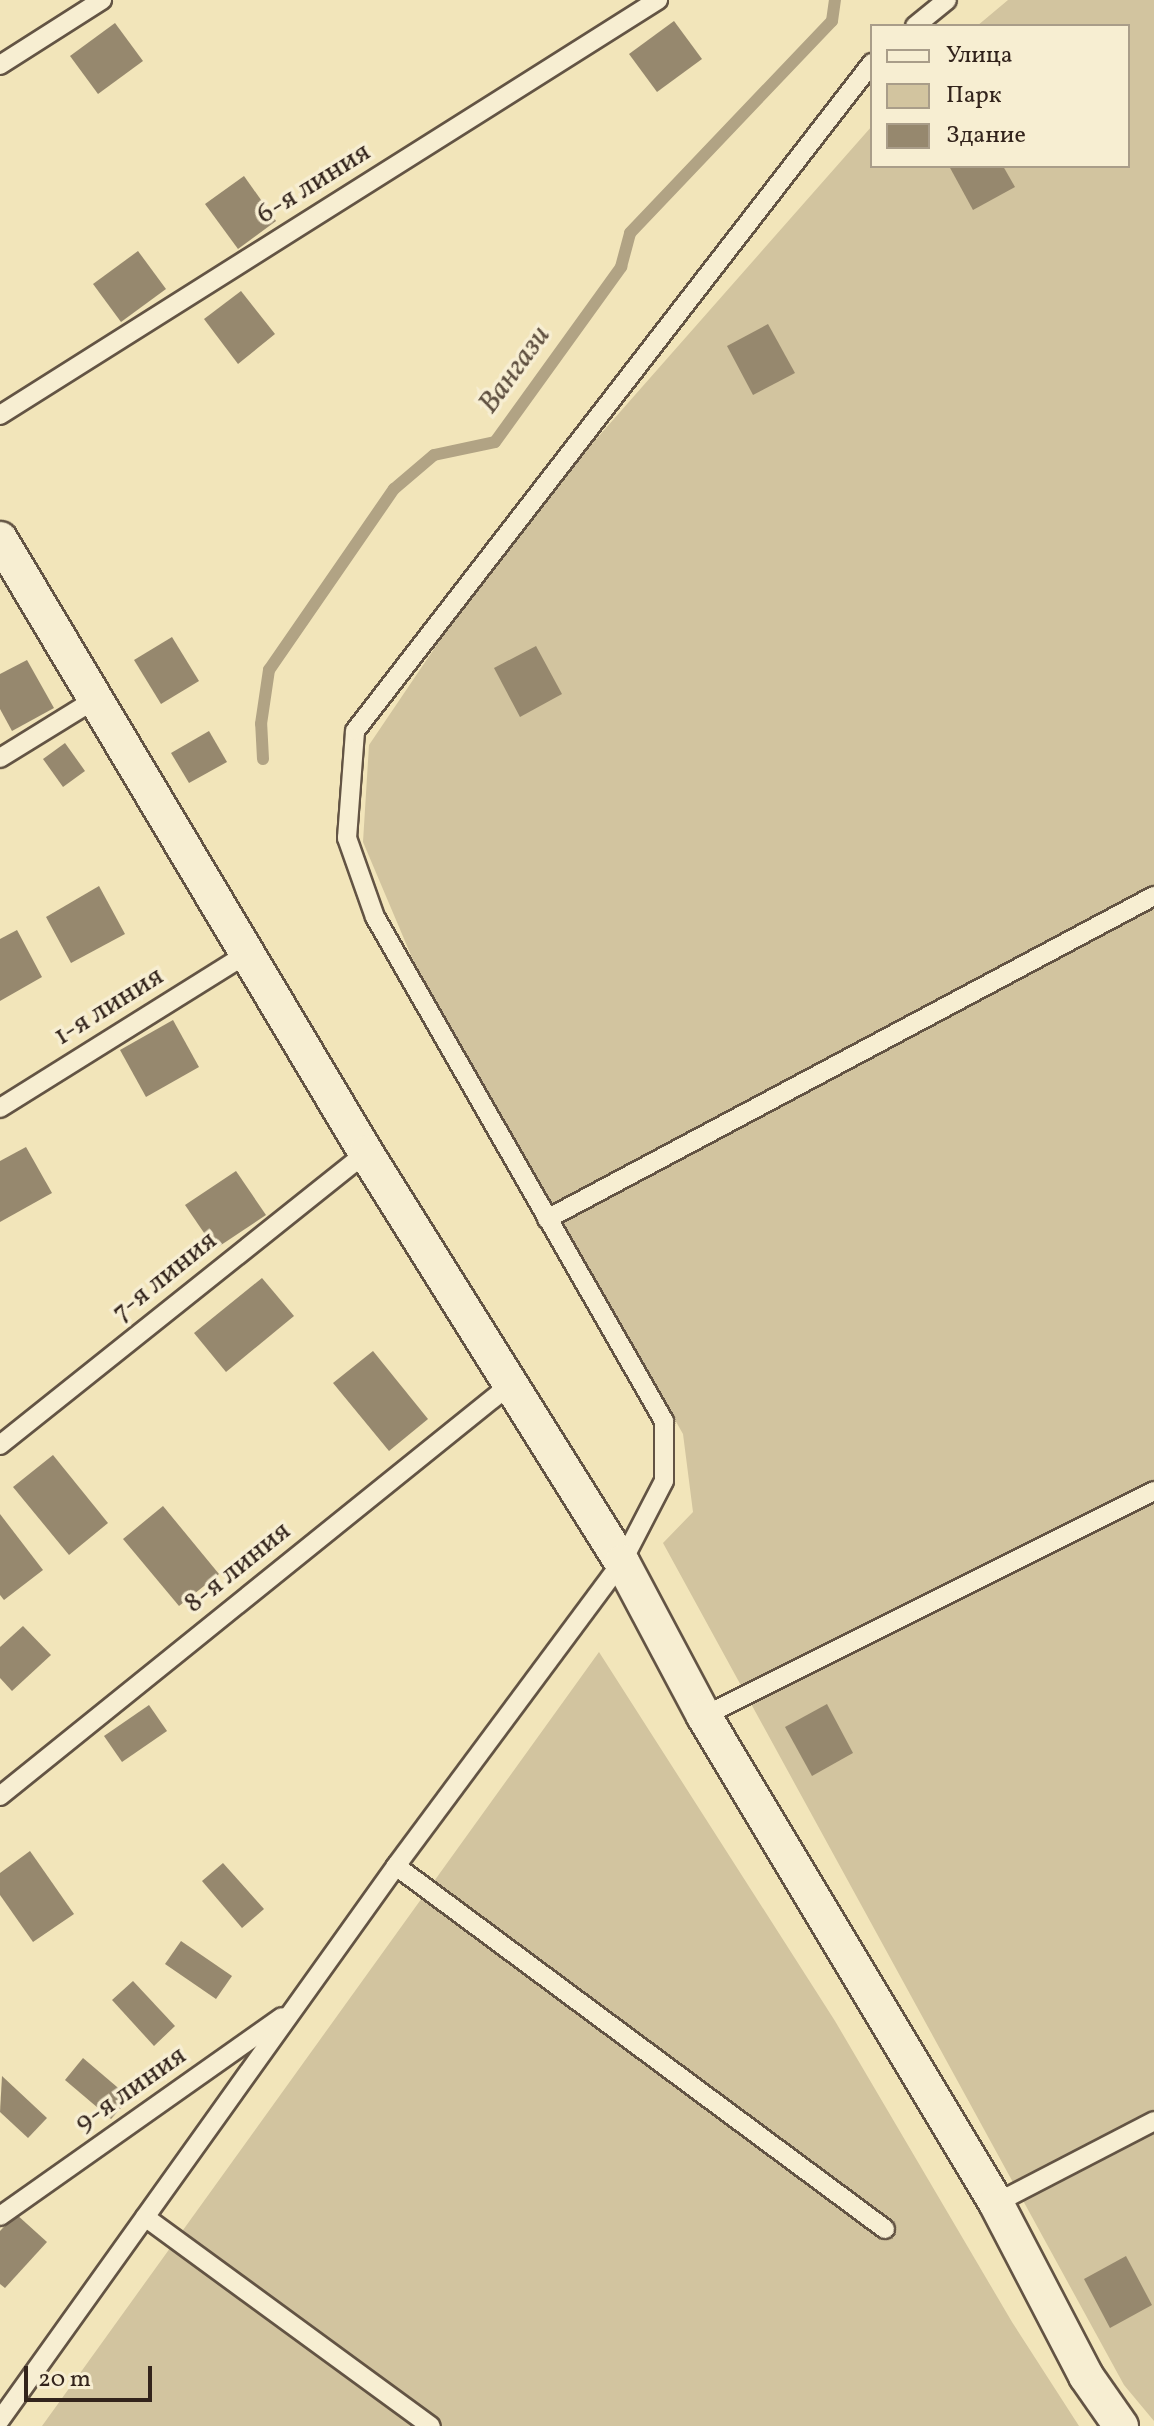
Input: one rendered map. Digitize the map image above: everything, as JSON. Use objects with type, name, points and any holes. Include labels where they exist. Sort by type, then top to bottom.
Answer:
[{"type":"street","points":[[0,539],[366,1153],[622,1562],[704,1716],[996,2203],[1086,2376],[1121,2426]]},
{"type":"lane","points":[[0,65],[102,0]]},
{"type":"lane","name":"6-я линия","points":[[0,415],[658,0]]},
{"type":"lane","points":[[917,24],[947,0]]},
{"type":"lane","points":[[0,2420],[396,1866],[622,1562],[664,1481],[664,1421],[375,917],[347,838],[355,731],[870,66]]},
{"type":"lane","points":[[0,758],[94,700]]},
{"type":"lane","points":[[547,1219],[1154,896]]},
{"type":"lane","name":"1-я линия","points":[[0,1108],[248,953]]},
{"type":"lane","name":"7-я линия","points":[[0,1445],[366,1153]]},
{"type":"lane","name":"8-я линия","points":[[0,1796],[511,1384]]},
{"type":"lane","points":[[704,1716],[1154,1491]]},
{"type":"lane","points":[[396,1866],[885,2229]]},
{"type":"lane","name":"9-я линия","points":[[0,2216],[294,2009]]},
{"type":"lane","points":[[996,2203],[1154,2121]]},
{"type":"lane","points":[[145,2217],[431,2426]]},
{"type":"green space","points":[[1008,0],[1154,0],[1154,2421],[1124,2385],[663,1543],[693,1512],[683,1434],[413,960],[363,842],[369,745],[509,538],[870,128],[870,168],[1130,168],[1130,24],[979,24]]},
{"type":"green space","points":[[599,1652],[835,2021],[1012,2322],[1079,2426],[42,2426]]},
{"type":"building","points":[[674,21],[702,59],[657,92],[629,54]]},
{"type":"building","points":[[115,23],[143,61],[98,94],[70,56]]},
{"type":"building","points":[[950,168],[1004,168],[1015,187],[973,210]]},
{"type":"building","points":[[244,176],[276,221],[238,249],[205,204]]},
{"type":"building","points":[[138,251],[166,289],[121,322],[93,284]]},
{"type":"building","points":[[241,291],[275,334],[238,364],[204,319]]},
{"type":"building","points":[[768,324],[795,373],[753,395],[727,346]]},
{"type":"building","points":[[172,637],[199,681],[161,704],[134,660]]},
{"type":"building","points":[[536,646],[562,694],[520,717],[494,668]]},
{"type":"building","points":[[27,660],[54,708],[12,731],[0,709],[0,674]]},
{"type":"building","points":[[209,731],[227,762],[189,783],[171,753]]},
{"type":"building","points":[[65,743],[85,771],[63,787],[43,759]]},
{"type":"building","points":[[99,886],[125,934],[71,963],[46,917]]},
{"type":"building","points":[[17,930],[42,977],[0,1001],[0,939]]},
{"type":"building","points":[[173,1020],[199,1067],[146,1097],[120,1050]]},
{"type":"building","points":[[26,1147],[52,1193],[0,1222],[0,1161]]},
{"type":"building","points":[[236,1171],[266,1215],[215,1249],[185,1205]]},
{"type":"building","points":[[262,1278],[294,1316],[226,1372],[194,1333]]},
{"type":"building","points":[[373,1351],[428,1419],[389,1451],[333,1383]]},
{"type":"building","points":[[53,1455],[108,1523],[69,1555],[13,1487]]},
{"type":"building","points":[[163,1506],[219,1574],[179,1606],[123,1539]]},
{"type":"building","points":[[0,1514],[43,1570],[4,1600],[0,1595]]},
{"type":"building","points":[[23,1626],[51,1655],[12,1691],[0,1678],[0,1647]]},
{"type":"building","points":[[827,1704],[853,1753],[812,1776],[785,1727]]},
{"type":"building","points":[[149,1705],[167,1731],[122,1762],[104,1736]]},
{"type":"building","points":[[30,1851],[74,1914],[33,1942],[0,1895],[0,1873]]},
{"type":"building","points":[[223,1863],[264,1909],[242,1928],[202,1881]]},
{"type":"building","points":[[181,1941],[232,1976],[216,1999],[165,1964]]},
{"type":"building","points":[[133,1981],[175,2026],[154,2046],[112,2000]]},
{"type":"building","points":[[83,2058],[130,2098],[111,2119],[65,2080]]},
{"type":"building","points":[[2,2076],[47,2118],[28,2138],[0,2112]]},
{"type":"building","points":[[16,2214],[47,2242],[5,2288],[0,2284],[0,2231]]},
{"type":"building","points":[[1126,2256],[1152,2305],[1110,2328],[1084,2279]]},
{"type":"waterway","name":"Вангази","points":[[263,759],[261,724],[269,670],[394,489],[434,455],[495,442],[621,267],[630,233],[832,21],[835,0]]}]
